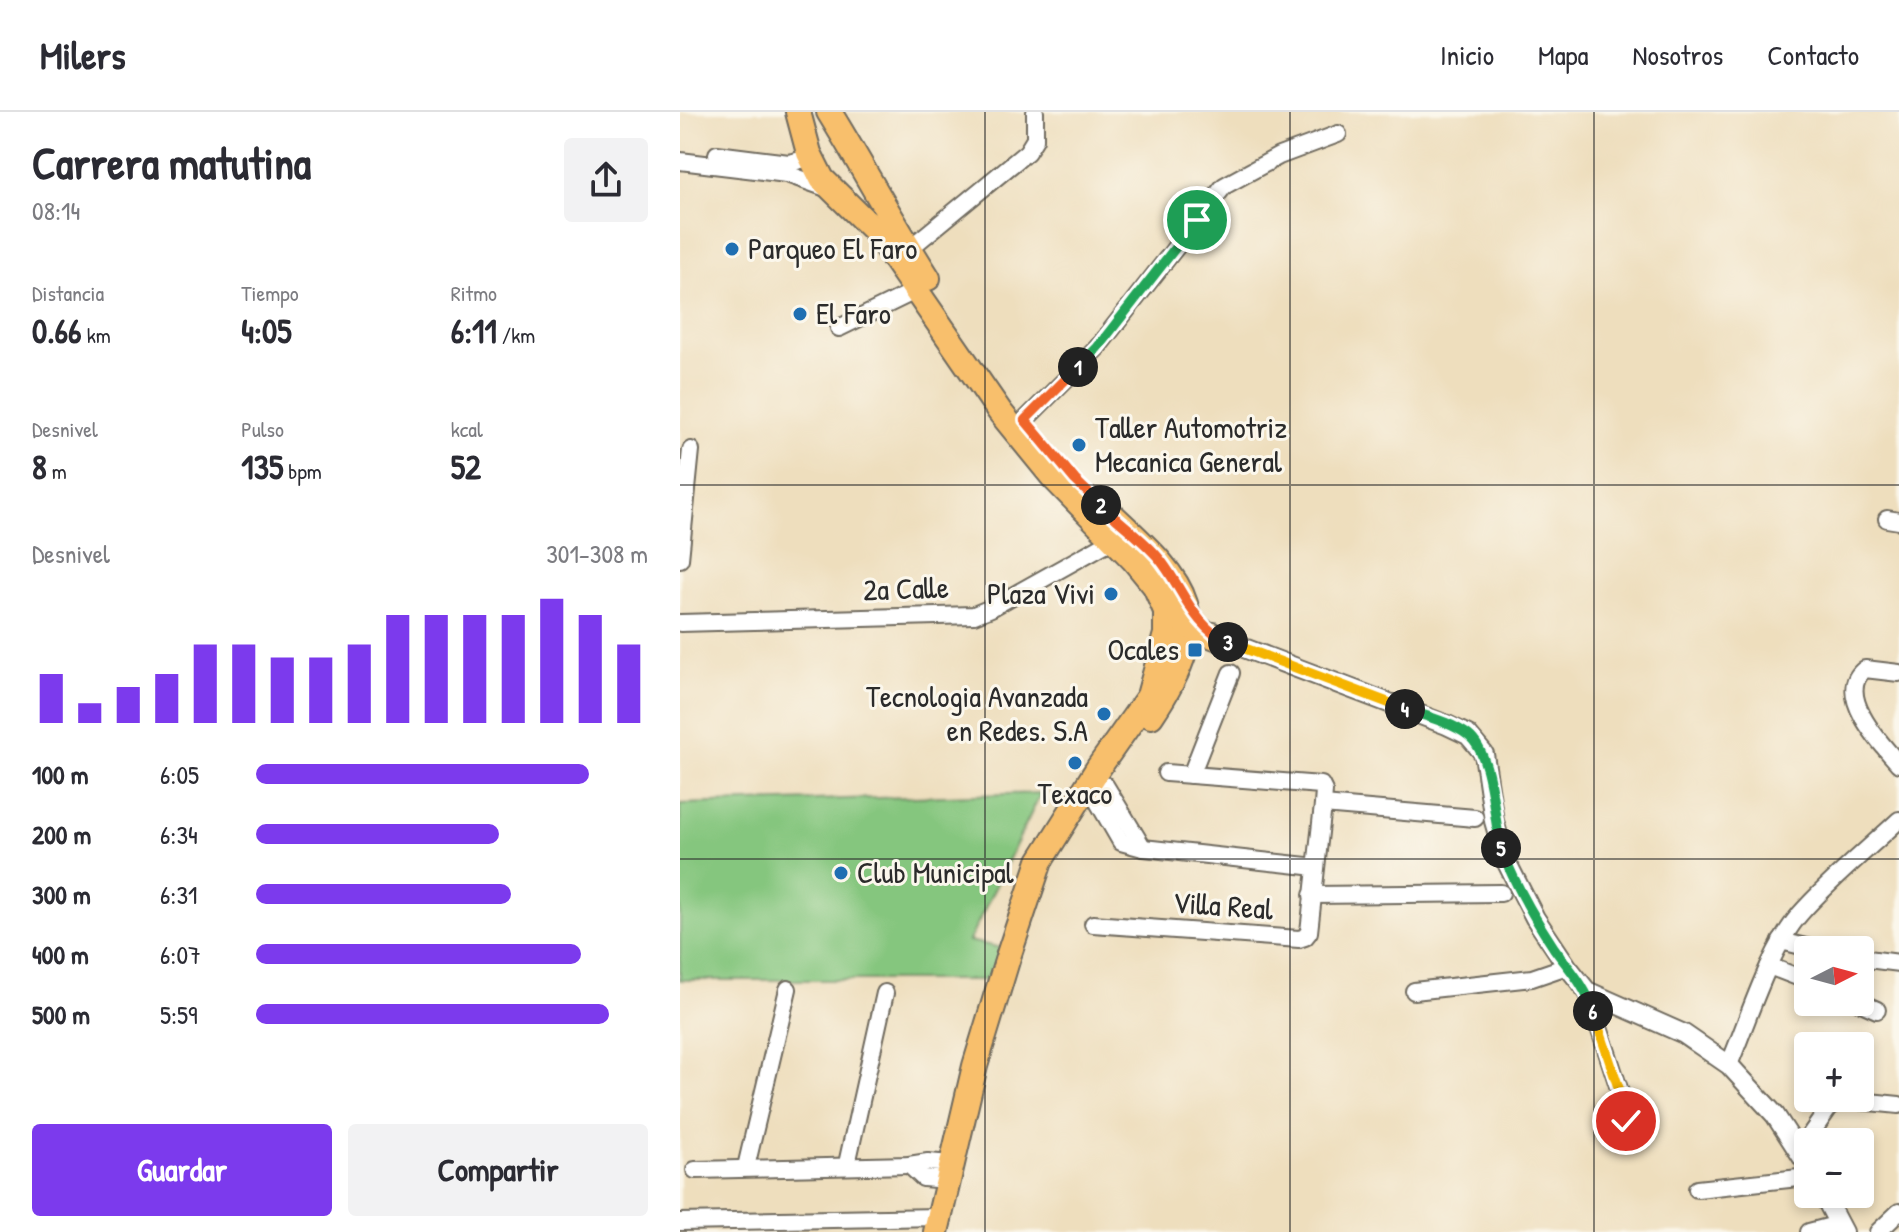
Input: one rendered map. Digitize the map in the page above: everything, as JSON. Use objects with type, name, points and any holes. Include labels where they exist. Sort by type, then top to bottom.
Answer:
[{"type":"main road","points":[[798,112],[816,170],[831,190],[875,231],[1000,412],[1053,477],[1111,529],[1155,553],[1184,595],[1188,626],[1181,662],[1161,701],[1054,864],[1028,934],[943,1227]]},
{"type":"main road","points":[[809,153],[821,132],[835,122],[909,249],[1025,420],[1075,480],[1159,593],[1166,611],[1166,634],[1149,696],[1099,767],[1040,861],[940,1171],[943,1227]]},
{"type":"main road","points":[[831,190],[853,187],[862,179],[864,169]]},
{"type":"main road","points":[[1133,559],[1149,564],[1160,577],[1188,626],[1221,639]]},
{"type":"street","points":[[909,249],[1027,152],[1035,139],[1035,112]]},
{"type":"street","points":[[1025,420],[1097,348],[1224,186],[1279,156],[1338,134]]},
{"type":"street","points":[[680,151],[789,163],[801,160],[809,153]]},
{"type":"street","points":[[680,161],[787,174],[831,190]]},
{"type":"street","points":[[839,328],[917,290]]},
{"type":"street","points":[[680,559],[691,450]]},
{"type":"street","name":"2a Calle","points":[[680,623],[974,615],[991,608],[1111,529]]},
{"type":"street","points":[[1184,595],[1200,621],[1221,639],[1447,725],[1473,739],[1486,761],[1494,821],[1505,859],[1535,918],[1587,991],[1625,1107],[1626,1121]]},
{"type":"street","points":[[1181,662],[1198,646],[1221,639]]},
{"type":"street","points":[[1899,673],[1865,669],[1858,675],[1855,692],[1859,711],[1877,740],[1899,764]]},
{"type":"street","points":[[1191,775],[1231,673]]},
{"type":"street","points":[[1166,773],[1321,785],[1323,805],[1475,818]]},
{"type":"street","name":"Villa Real","points":[[1100,791],[1121,842],[1143,848],[1316,867]]},
{"type":"street","name":"Villa Real","points":[[1093,924],[1305,937],[1309,932],[1323,805]]},
{"type":"street","points":[[1729,1065],[1781,941],[1800,914],[1899,820]]},
{"type":"street","name":"Villa Real","points":[[1312,895],[1501,893]]},
{"type":"street","points":[[1781,941],[1794,944]]},
{"type":"street","points":[[1874,960],[1899,963]]},
{"type":"street","points":[[1414,991],[1532,978],[1567,966]]},
{"type":"street","points":[[1769,966],[1794,976]]},
{"type":"street","points":[[746,1167],[788,989]]},
{"type":"street","points":[[1587,991],[1684,1034],[1729,1065],[1775,1115],[1794,1144]]},
{"type":"street","points":[[847,1164],[885,993]]},
{"type":"street","points":[[1820,1128],[1833,1102],[1839,1099],[1899,1105]]},
{"type":"street","points":[[695,1170],[847,1164],[909,1165],[940,1171]]},
{"type":"street","points":[[1697,1189],[1794,1179]]},
{"type":"street","points":[[1809,1232],[1841,1228],[1830,1208]]},
{"type":"street","points":[[1878,1232],[1899,1212]]},
{"type":"street","points":[[680,1222],[943,1227]]},
{"type":"green space","name":"Club Municipal","points":[[1041,793],[969,941],[1006,949],[991,980],[680,980],[680,804]]},
{"type":"place","name":"Parqueo El Faro","points":[[732,249]]},
{"type":"place","name":"El Faro","points":[[800,314]]},
{"type":"place","name":"Taller Automotriz Mecanica General","points":[[1079,445]]},
{"type":"place","name":"Plaza Vivi","points":[[1111,594]]},
{"type":"place","name":"Ocales","points":[[1195,650]]},
{"type":"place","name":"Tecnologia Avanzada en Redes. S.A","points":[[1104,714]]},
{"type":"place","name":"Texaco","points":[[1075,763]]},
{"type":"place","name":"Club Municipal","points":[[841,873]]},
{"type":"route","points":[[1197,220],[1097,348],[1025,420],[1075,480],[1155,553],[1174,577],[1200,621],[1223,640],[1447,725],[1473,739],[1486,761],[1494,821],[1505,859],[1535,918],[1587,991],[1625,1107],[1626,1121]]}]
